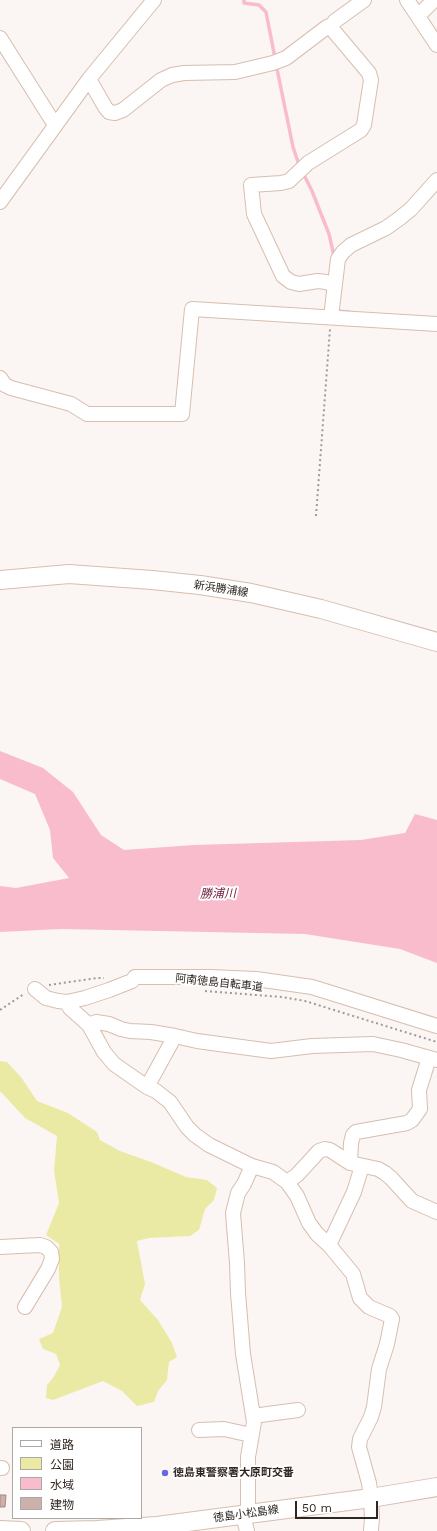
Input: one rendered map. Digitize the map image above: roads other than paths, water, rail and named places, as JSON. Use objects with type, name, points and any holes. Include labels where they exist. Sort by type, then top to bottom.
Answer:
[{"type":"main road","name":"新浜勝浦線","points":[[0,580],[68,574],[131,578],[200,585],[251,593],[321,610],[437,642]]},
{"type":"main road","name":"徳島小松島線","points":[[55,1531],[97,1531],[246,1520],[437,1487]]},
{"type":"main road","points":[[0,1530],[21,1531]]},
{"type":"street","points":[[0,202],[89,79],[154,0]]},
{"type":"street","points":[[89,79],[105,108],[109,112],[115,114],[123,110],[161,80],[172,75],[184,73],[235,72],[273,63],[286,58],[364,0]]},
{"type":"street","points":[[407,0],[437,46]]},
{"type":"street","points":[[418,16],[434,0]]},
{"type":"street","points":[[332,25],[332,29],[369,73],[371,80],[364,125],[361,130],[308,163],[289,181],[251,185],[254,214],[283,276],[291,282],[299,284],[318,281],[334,285]]},
{"type":"street","points":[[0,38],[55,125]]},
{"type":"street","points":[[331,317],[338,259],[343,252],[352,245],[386,228],[400,218],[411,209],[437,180]]},
{"type":"street","points":[[0,378],[5,385],[11,388],[71,404],[87,414],[182,414],[192,309],[437,324]]},
{"type":"street","points":[[35,989],[46,998],[58,1002],[68,1002],[115,988],[132,981],[134,978],[210,977],[256,979],[312,987],[437,1026]]},
{"type":"street","points":[[68,1002],[70,1008],[88,1025],[104,1052],[114,1064],[147,1087],[156,1091],[170,1102],[187,1127],[195,1135],[209,1144],[252,1166],[273,1172],[287,1182],[297,1196],[309,1223],[316,1234],[330,1245],[354,1274],[360,1298],[369,1307],[390,1316],[392,1319],[387,1344],[379,1369],[374,1408],[360,1439],[359,1447],[369,1483],[372,1518],[371,1531]]},
{"type":"street","points":[[88,1025],[96,1022],[109,1024],[130,1031],[151,1032],[197,1041],[271,1051],[312,1046],[373,1044],[433,1059],[419,1090],[420,1109],[412,1120],[407,1123],[356,1132],[353,1135],[351,1143],[356,1164],[354,1192],[330,1245]]},
{"type":"street","points":[[147,1087],[175,1036]]},
{"type":"street","points":[[287,1182],[297,1175],[319,1151],[325,1149],[330,1150],[356,1164],[378,1169],[391,1178],[412,1201],[437,1212]]},
{"type":"street","points":[[246,1520],[248,1457],[254,1422],[243,1354],[233,1214],[238,1193],[252,1166]]},
{"type":"street","points":[[0,1247],[40,1245],[46,1247],[51,1252],[52,1259],[48,1269],[25,1307]]},
{"type":"street","points":[[253,1416],[298,1410]]},
{"type":"street","points":[[199,1430],[224,1428],[251,1435]]},
{"type":"water","name":"勝浦川","points":[[0,751],[43,768],[73,792],[101,835],[124,850],[194,845],[361,840],[405,833],[415,814],[437,820],[437,963],[400,949],[305,934],[61,929],[0,932],[0,886],[16,888],[69,878],[53,858],[50,830],[35,794],[0,779]]},
{"type":"waterway","points":[[244,0],[244,3],[259,5],[266,12],[275,58]]},
{"type":"waterway","points":[[276,64],[293,147],[299,165]]},
{"type":"waterway","points":[[303,173],[312,191],[329,234],[334,256]]},
{"type":"waterway","points":[[336,311],[349,312]]},
{"type":"place","name":"徳島東警察署大原町交番","points":[[165,1473]]}]
